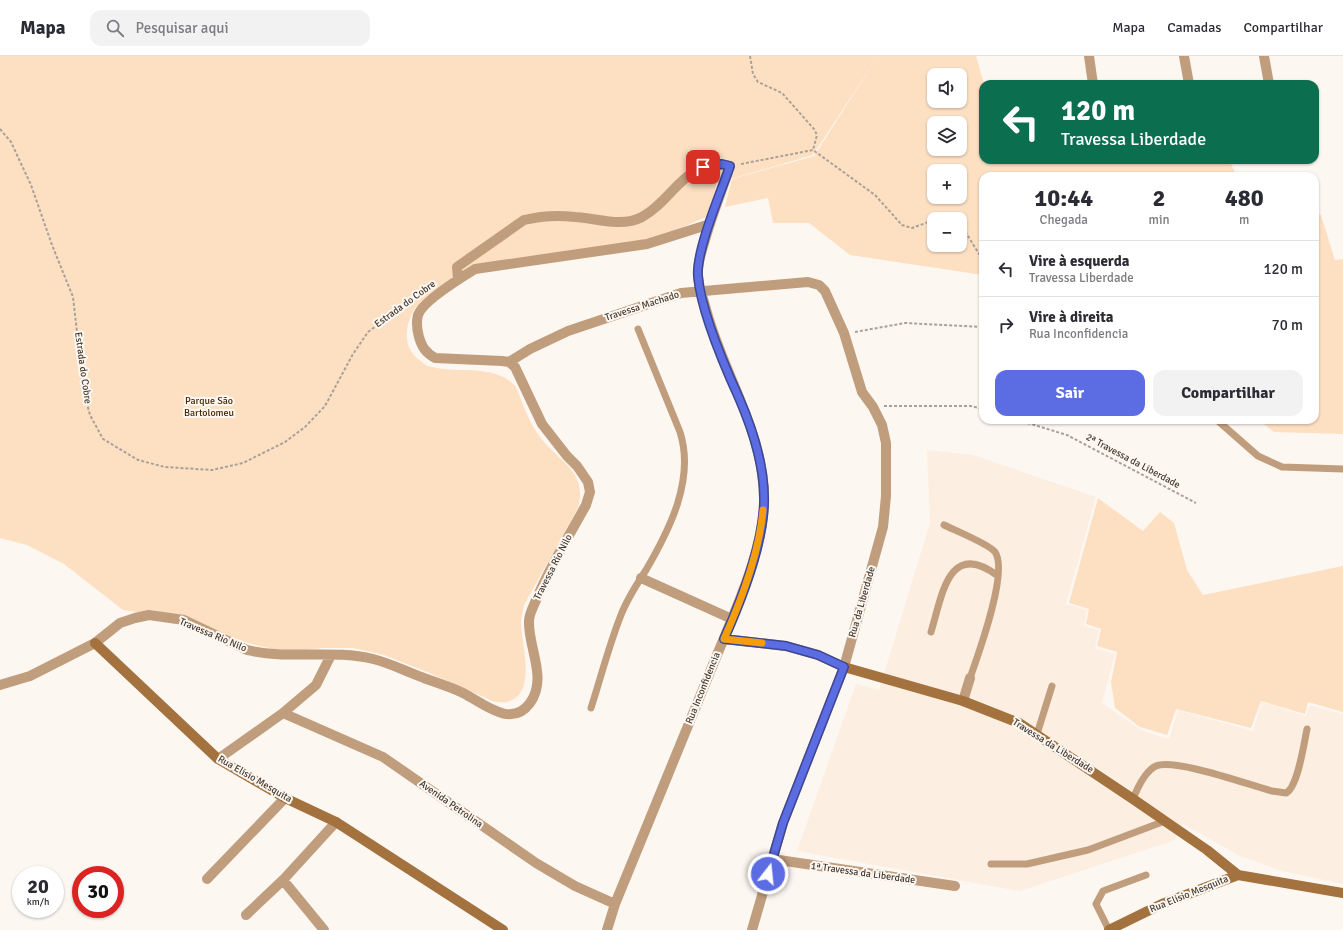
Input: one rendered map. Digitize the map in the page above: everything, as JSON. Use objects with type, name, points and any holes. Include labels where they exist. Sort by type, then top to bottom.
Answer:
[{"type":"street","points":[[1089,56],[1092,80]]},
{"type":"street","points":[[1184,56],[1188,80]]},
{"type":"street","points":[[1264,56],[1268,80]]},
{"type":"street","points":[[458,279],[457,267],[524,220],[535,217],[575,216],[600,221],[628,221],[641,217],[657,206],[680,181],[696,170],[722,164],[730,166]]},
{"type":"street","name":"Rua Inconfidencia","points":[[607,930],[615,904],[732,619],[756,549],[762,525],[764,502],[756,446],[748,419],[730,380],[710,326],[698,275],[699,261],[730,166]]},
{"type":"street","points":[[509,362],[434,358],[425,352],[416,329],[418,314],[424,306],[458,279],[475,269],[647,244],[710,224]]},
{"type":"street","name":"Travessa Machado","points":[[509,362],[530,349],[568,331],[681,293],[808,282]]},
{"type":"street","name":"Rua da Liberdade","points":[[752,930],[783,823],[844,667],[884,519],[886,496],[886,443],[882,425],[873,406],[862,392],[844,333],[826,291],[819,285],[808,282]]},
{"type":"street","name":"Travessa Rio Nilo","points":[[95,643],[120,623],[135,618],[149,615],[184,620],[247,650],[256,652],[272,655],[331,655],[373,659],[463,693],[488,707],[508,715],[519,712],[529,704],[536,691],[537,670],[529,620],[544,580],[586,505],[590,492],[585,476],[542,424],[521,378],[515,367],[509,362]]},
{"type":"street","points":[[641,578],[732,619]]},
{"type":"street","points":[[724,639],[786,646],[818,655],[844,667]]},
{"type":"street","points":[[0,685],[30,676],[95,643]]},
{"type":"street","name":"Rua Elisio Mesquita","points":[[95,643],[218,759],[285,798],[336,822],[503,930]]},
{"type":"street","points":[[218,759],[283,713],[316,685],[331,655]]},
{"type":"street","name":"Travessa da Liberdade","points":[[844,667],[963,701],[1004,716],[1037,734],[1133,799],[1238,875]]},
{"type":"street","points":[[963,701],[970,678]]},
{"type":"street","name":"Avenida Petrolina","points":[[283,713],[383,757],[536,863],[574,886],[615,904]]},
{"type":"street","points":[[207,879],[285,798]]},
{"type":"street","points":[[246,915],[284,880],[336,822]]},
{"type":"street","name":"1ª Travessa da Liberdade","points":[[772,860],[955,886]]},
{"type":"street","name":"Rua Elisio Mesquita","points":[[1109,930],[1162,904],[1238,875],[1343,893]]},
{"type":"street","points":[[284,880],[324,930]]},
{"type":"lane","points":[[591,708],[621,615],[658,548],[673,515],[685,477],[684,445],[680,432],[638,329]]},
{"type":"lane","points":[[1222,424],[1258,456],[1282,467],[1343,468]]},
{"type":"lane","points":[[944,525],[995,551],[999,559],[998,576],[990,614],[970,678]]},
{"type":"lane","points":[[931,632],[947,579],[952,571],[960,566],[969,565],[981,567],[998,576]]},
{"type":"lane","points":[[1037,734],[1052,686]]},
{"type":"lane","points":[[1133,799],[1138,787],[1150,771],[1154,767],[1163,764],[1180,766],[1272,791],[1286,793],[1292,788],[1307,729]]},
{"type":"lane","points":[[991,864],[1027,864],[1088,850],[1165,821]]},
{"type":"lane","points":[[1109,930],[1096,904],[1103,891],[1146,875]]},
{"type":"path","points":[[750,56],[753,74],[758,82],[782,93],[814,129],[817,135],[813,150]]},
{"type":"path","name":"Estrada do Cobre","points":[[0,129],[11,142],[31,185],[52,246],[73,297],[84,393],[90,415],[103,439],[138,460],[165,467],[212,470],[244,463],[285,442],[305,427],[326,406],[353,354],[368,332],[426,288]]},
{"type":"path","points":[[730,166],[813,150],[875,195],[902,225],[912,228],[927,224]]},
{"type":"path","points":[[967,234],[979,252]]},
{"type":"path","points":[[844,333],[905,323],[979,327]]},
{"type":"path","points":[[873,406],[971,406],[979,409]]},
{"type":"path","name":"2ª Travessa da Liberdade","points":[[1031,424],[1067,435],[1196,503]]},
{"type":"shaded area","points":[[927,450],[973,455],[1096,497],[1066,604],[1087,610],[1084,626],[1099,630],[1095,648],[1115,654],[1102,703],[1141,730],[1169,739],[1178,710],[1253,731],[1262,702],[1306,716],[1309,705],[1343,714],[1343,884],[1282,871],[1240,856],[1183,824],[1175,840],[1020,891],[797,851],[856,684],[879,690],[930,523]]},
{"type":"green space","name":"Parque São Bartolomeu","points":[[0,56],[878,56],[813,155],[717,183],[708,216],[656,239],[470,266],[415,308],[407,328],[407,341],[409,348],[418,359],[428,366],[451,370],[475,370],[497,374],[507,379],[516,387],[526,413],[536,432],[547,446],[570,468],[579,485],[580,495],[578,508],[524,605],[521,620],[526,666],[523,689],[517,697],[507,702],[495,702],[384,655],[353,648],[322,648],[290,652],[237,640],[194,620],[153,610],[143,613],[123,610],[64,564],[27,545],[0,538]]},
{"type":"green space","points":[[878,56],[976,56],[983,80],[979,80],[979,164],[1231,164],[1235,172],[979,172],[979,274],[850,255],[809,223],[773,223],[768,198],[725,207],[732,179],[814,156]]},
{"type":"green space","points":[[1319,215],[1321,215],[1335,260],[1343,259],[1343,434],[1274,432],[1264,424],[1319,424]]},
{"type":"green space","points":[[1098,498],[1143,531],[1160,512],[1174,523],[1187,570],[1203,595],[1343,566],[1343,712],[1308,702],[1305,714],[1261,701],[1251,728],[1176,709],[1167,735],[1140,727],[1115,708],[1111,682],[1117,652],[1097,646],[1101,629],[1086,624],[1089,609],[1069,603]]},
{"type":"slow traffic","points":[[762,643],[724,639],[756,549],[762,525],[763,510]]},
{"type":"route","points":[[703,167],[722,164],[730,166],[699,261],[698,275],[710,326],[730,380],[748,419],[756,446],[764,502],[762,525],[756,549],[724,639],[786,646],[818,655],[844,667],[783,823],[768,874]]}]
